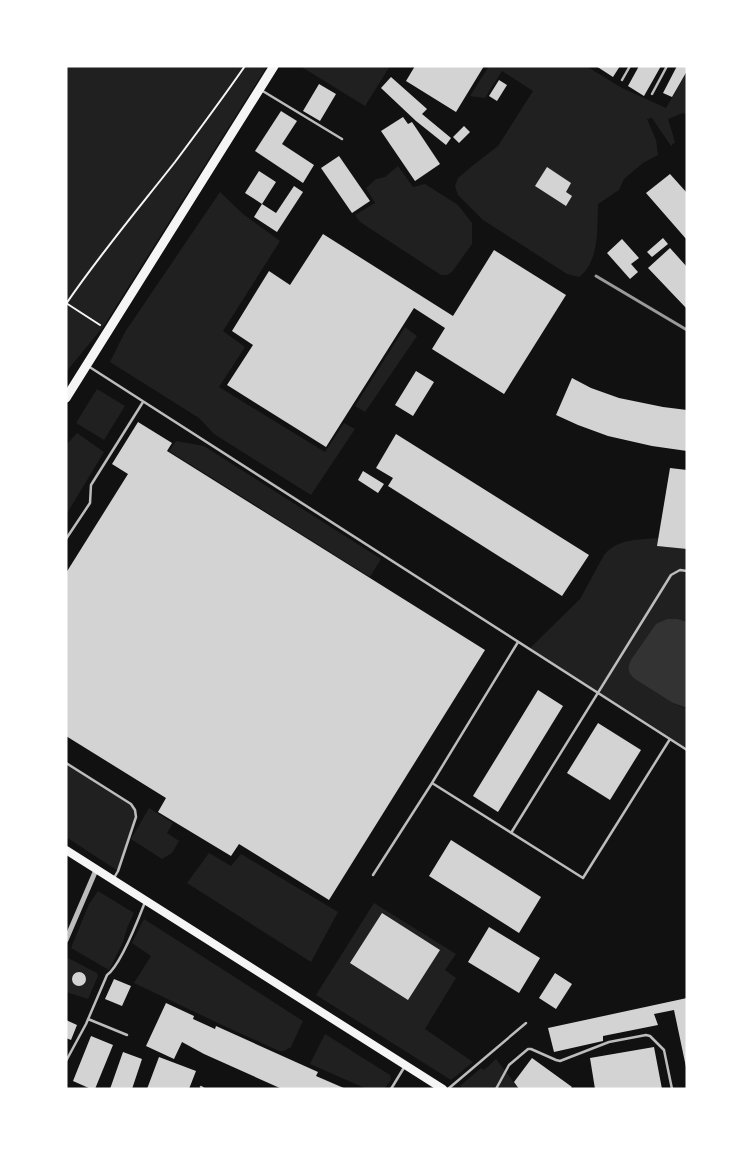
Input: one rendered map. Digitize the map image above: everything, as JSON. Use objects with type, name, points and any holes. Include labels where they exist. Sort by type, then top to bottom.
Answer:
[{"type":"main road","points":[[66,398],[274,66]]},
{"type":"main road","points":[[66,850],[443,1089]]},
{"type":"street","points":[[66,940],[96,870]]},
{"type":"lane","points":[[622,80],[630,66]]},
{"type":"lane","points":[[652,94],[667,66]]},
{"type":"lane","points":[[260,89],[342,139]]},
{"type":"lane","points":[[86,366],[687,750]]},
{"type":"lane","points":[[66,538],[90,503],[91,485],[143,402]]},
{"type":"lane","points":[[511,832],[671,575],[680,570],[687,571]]},
{"type":"lane","points":[[373,875],[518,642]]},
{"type":"lane","points":[[432,783],[583,878],[670,739]]},
{"type":"lane","points":[[66,763],[131,804],[135,810],[136,817],[118,871],[112,880]]},
{"type":"lane","points":[[66,1061],[88,1019],[107,975],[112,972],[127,944],[146,901]]},
{"type":"lane","points":[[88,1019],[127,1035]]},
{"type":"lane","points":[[448,1089],[526,1022]]},
{"type":"lane","points":[[496,1089],[508,1065],[528,1049],[560,1061],[608,1042],[646,1035],[650,1036],[664,1050],[672,1089]]},
{"type":"lane","points":[[391,1089],[406,1065]]},
{"type":"path","points":[[108,331],[66,303],[214,110],[245,66]]},
{"type":"shaded area","points":[[66,66],[267,66],[103,327],[66,372]]},
{"type":"shaded area","points":[[300,66],[390,66],[365,106]]},
{"type":"shaded area","points":[[489,66],[586,66],[622,88],[666,108],[687,72],[687,115],[683,113],[668,119],[675,142],[671,146],[652,118],[647,119],[656,140],[658,155],[643,163],[624,179],[619,190],[598,204],[594,253],[586,270],[579,277],[567,274],[483,220],[458,195],[455,186],[458,178],[498,146],[533,91],[502,71],[485,98],[470,96]]},
{"type":"shaded area","points":[[398,166],[413,187],[425,184],[458,205],[472,223],[472,244],[452,272],[447,275],[441,275],[360,222],[355,215],[375,203],[366,188],[376,179],[385,177]]},
{"type":"shaded area","points":[[220,192],[243,214],[280,241],[223,331],[245,347],[219,387],[325,452],[344,423],[355,429],[311,495],[214,434],[199,418],[110,362],[125,332]]},
{"type":"shaded area","points":[[405,327],[417,336],[365,412],[355,406]]},
{"type":"shaded area","points":[[97,389],[125,406],[104,440],[76,423]]},
{"type":"shaded area","points":[[77,433],[104,452],[66,515],[66,445]]},
{"type":"shaded area","points":[[176,441],[204,446],[381,559],[370,577],[169,451]]},
{"type":"shaded area","points":[[659,538],[658,546],[687,549],[687,622],[678,619],[673,703],[687,709],[687,750],[529,649],[580,599],[604,555],[610,549],[629,541]]},
{"type":"shaded area","points":[[667,619],[678,619],[687,622],[687,708],[673,703],[635,679],[629,670],[631,660],[656,624]]},
{"type":"shaded area","points":[[66,763],[131,804],[136,814],[118,871],[66,837]]},
{"type":"shaded area","points":[[149,808],[173,823],[167,833],[179,841],[172,853],[162,859],[131,839]]},
{"type":"shaded area","points":[[209,853],[231,866],[241,854],[338,912],[311,962],[187,883]]},
{"type":"shaded area","points":[[98,891],[134,913],[123,942],[109,970],[71,948],[89,904]]},
{"type":"shaded area","points":[[374,903],[456,954],[445,970],[456,978],[425,1029],[473,1062],[451,1080],[316,995]]},
{"type":"shaded area","points":[[144,919],[303,1021],[291,1047],[284,1051],[279,1051],[134,983],[151,956],[132,943]]},
{"type":"shaded area","points":[[68,958],[97,973],[98,976],[88,999],[66,992],[66,963]]},
{"type":"shaded area","points":[[325,1034],[390,1075],[391,1080],[384,1089],[367,1089],[310,1064]]},
{"type":"shaded area","points":[[496,1059],[519,1089],[464,1089],[460,1086],[481,1068],[484,1070]]},
{"type":"building","points":[[415,66],[484,66],[456,112],[406,81]]},
{"type":"building","points":[[596,66],[620,66],[613,77]]},
{"type":"building","points":[[639,66],[661,66],[644,96],[628,86]]},
{"type":"building","points":[[677,66],[687,66],[687,71],[672,97],[663,93]]},
{"type":"building","points":[[391,77],[427,109],[422,114],[451,138],[446,145],[416,121],[381,88]]},
{"type":"building","points":[[499,80],[507,85],[497,101],[489,96]]},
{"type":"building","points":[[319,84],[336,94],[320,121],[303,111]]},
{"type":"building","points":[[281,111],[297,121],[282,144],[314,165],[303,183],[255,151]]},
{"type":"building","points":[[403,117],[408,124],[412,122],[440,164],[415,181],[381,131]]},
{"type":"building","points":[[464,126],[470,132],[459,143],[453,137]]},
{"type":"building","points":[[339,156],[370,201],[352,213],[321,168]]},
{"type":"building","points":[[547,167],[571,183],[566,192],[572,196],[566,206],[535,186]]},
{"type":"building","points":[[259,171],[276,182],[262,204],[245,193]]},
{"type":"building","points":[[670,174],[687,193],[687,240],[646,193]]},
{"type":"building","points":[[294,186],[303,192],[277,232],[254,217],[262,204],[276,213]]},
{"type":"building","points":[[323,234],[453,316],[494,250],[566,295],[504,394],[432,349],[445,328],[414,308],[326,447],[227,385],[253,345],[232,331],[269,271],[290,285]]},
{"type":"building","points":[[663,238],[668,244],[652,257],[647,252]]},
{"type":"building","points":[[622,239],[639,258],[631,264],[638,272],[630,279],[607,253]]},
{"type":"building","points":[[670,248],[687,267],[687,309],[648,268]]},
{"type":"building","points":[[416,371],[434,382],[413,416],[395,405]]},
{"type":"building","points":[[572,378],[591,388],[619,398],[687,410],[687,451],[652,446],[608,436],[556,415]]},
{"type":"building","points":[[138,422],[172,443],[167,451],[485,650],[329,900],[239,844],[231,856],[158,812],[166,798],[66,736],[66,573],[128,474],[112,464]]},
{"type":"building","points":[[396,434],[589,555],[562,596],[388,486],[393,478],[376,468]]},
{"type":"building","points":[[670,468],[687,470],[687,549],[657,546]]},
{"type":"building","points":[[363,471],[384,484],[378,493],[358,480]]},
{"type":"building","points":[[538,690],[563,706],[498,812],[473,796]]},
{"type":"building","points":[[598,723],[641,750],[610,800],[567,773]]},
{"type":"building","points":[[451,840],[541,897],[519,933],[429,876]]},
{"type":"building","points":[[382,913],[440,950],[408,1000],[350,963]]},
{"type":"building","points":[[489,927],[540,958],[519,993],[468,962]]},
{"type":"building","points":[[79,972],[84,974],[86,979],[84,984],[79,986],[74,984],[72,979],[74,974]]},
{"type":"building","points":[[555,973],[572,984],[556,1009],[539,998]]},
{"type":"building","points":[[114,979],[131,986],[122,1006],[105,999]]},
{"type":"building","points":[[687,998],[687,1067],[674,1010],[654,1014],[658,1025],[603,1036],[603,1041],[554,1052],[548,1028]]},
{"type":"building","points":[[166,1003],[194,1016],[193,1019],[215,1029],[216,1026],[318,1072],[316,1076],[346,1089],[282,1089],[204,1054],[182,1042],[174,1059],[146,1046]]},
{"type":"building","points":[[66,1020],[77,1025],[71,1040],[66,1038]]},
{"type":"building","points":[[91,1036],[113,1045],[95,1089],[73,1081]]},
{"type":"building","points":[[654,1047],[662,1089],[595,1089],[590,1058]]},
{"type":"building","points":[[123,1052],[142,1059],[132,1089],[110,1089]]},
{"type":"building","points":[[159,1057],[196,1071],[189,1089],[147,1089]]},
{"type":"building","points":[[532,1058],[572,1087],[570,1089],[519,1089],[514,1082]]},
{"type":"railway","points":[[596,276],[687,330]]}]
